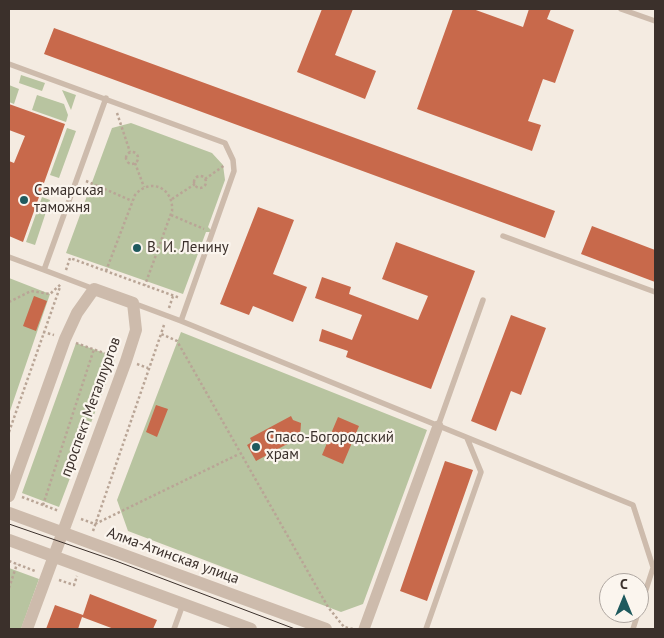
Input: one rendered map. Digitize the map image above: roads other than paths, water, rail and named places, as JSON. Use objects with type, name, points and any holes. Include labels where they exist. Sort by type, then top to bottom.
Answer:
[{"type":"street","points":[[9,494],[77,313],[94,289],[133,303]]},
{"type":"street","name":"проспект Металлургов","points":[[27,629],[126,361],[136,330],[133,303]]},
{"type":"street","points":[[364,629],[438,426]]},
{"type":"street","name":"Алма-Атинская улица","points":[[9,513],[326,629]]},
{"type":"street","points":[[9,540],[251,629]]},
{"type":"lane","points":[[620,9],[655,21]]},
{"type":"lane","points":[[9,64],[112,100],[225,143],[233,160],[234,171],[181,322]]},
{"type":"lane","points":[[44,270],[106,98]]},
{"type":"lane","points":[[503,236],[655,292]]},
{"type":"lane","points":[[9,257],[94,289]]},
{"type":"lane","points":[[438,426],[483,300]]},
{"type":"lane","points":[[133,303],[633,505],[654,565],[649,581]]},
{"type":"lane","points":[[426,629],[481,472],[467,438]]},
{"type":"lane","points":[[174,629],[183,604]]},
{"type":"tram line","points":[[9,524],[116,561],[295,629]]},
{"type":"place","name":"Самарская таможня","points":[[24,200]]},
{"type":"place","name":"В. И. Ленину","points":[[137,248]]},
{"type":"place","name":"Спасо-Богородский храм","points":[[256,447]]}]
